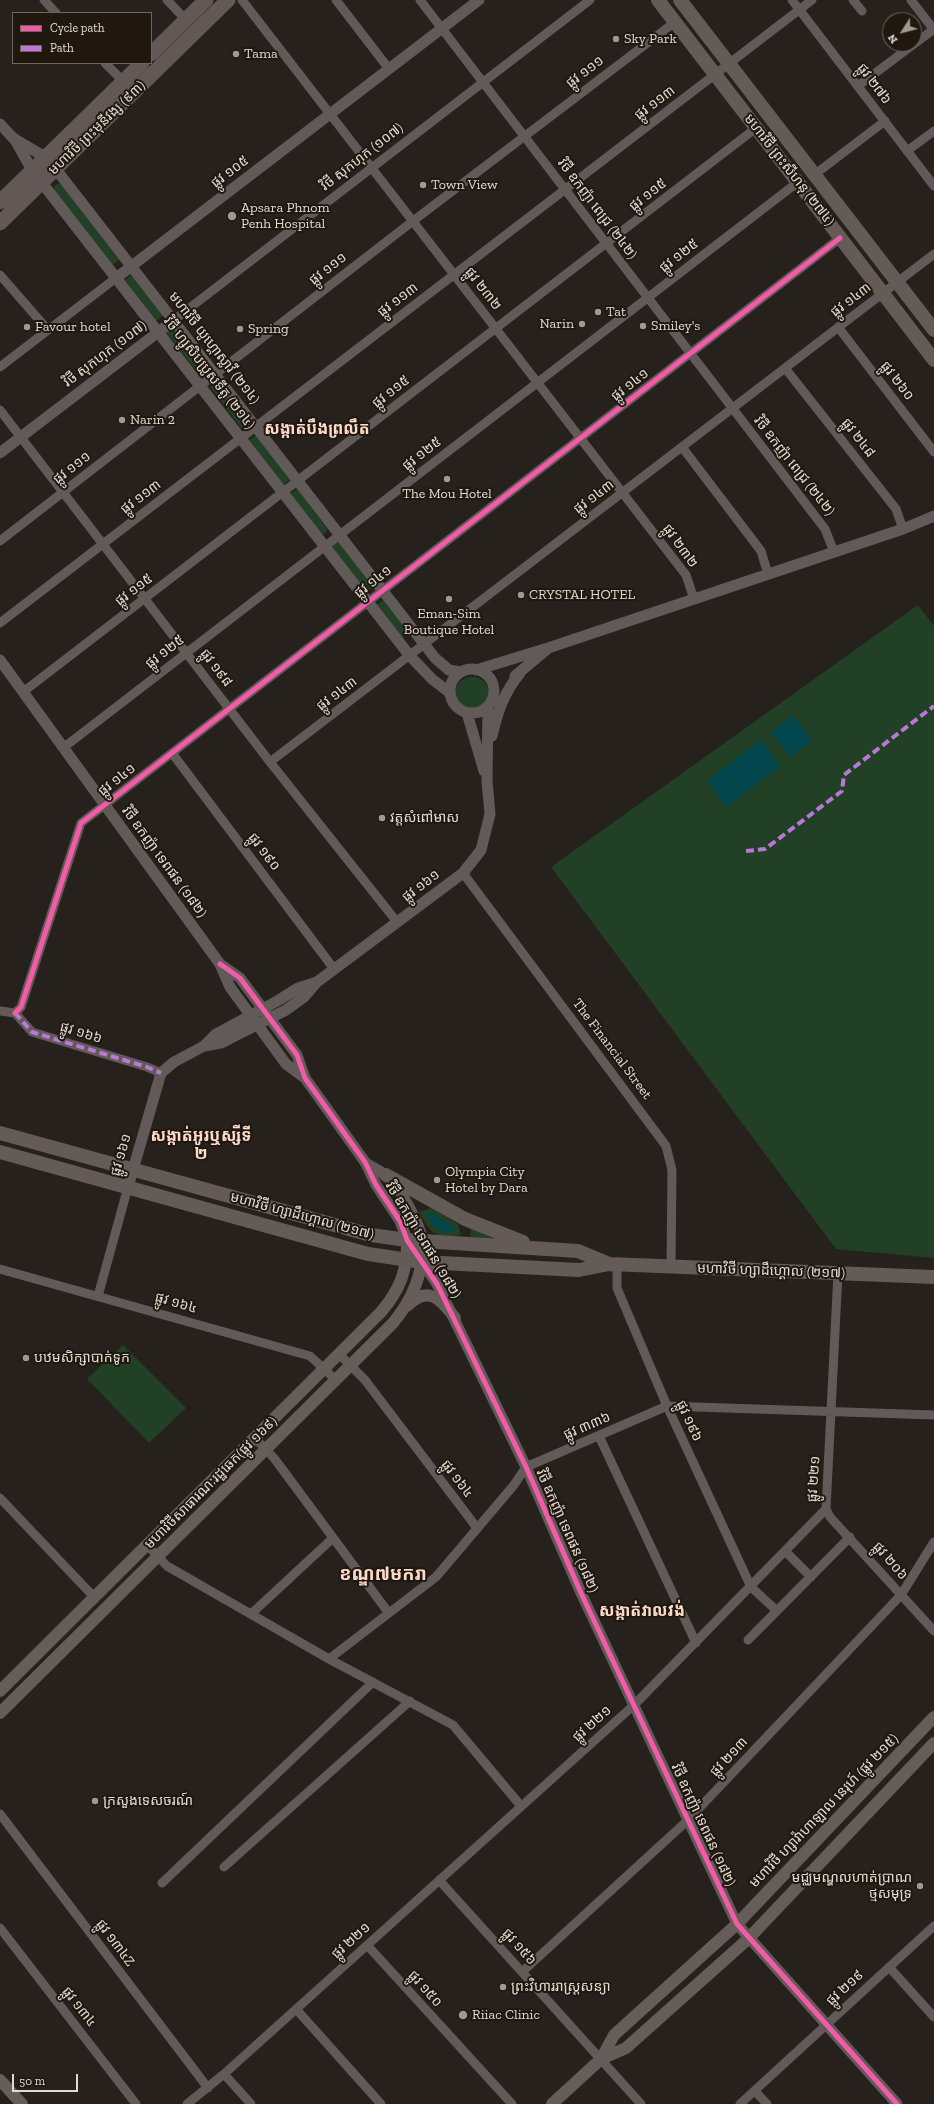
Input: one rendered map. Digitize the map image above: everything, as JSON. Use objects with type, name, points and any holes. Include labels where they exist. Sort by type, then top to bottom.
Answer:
[{"type":"highway","points":[[152,53],[206,0]]},
{"type":"highway","name":"មហាវិថី ព្រះមុនីវង្ស (៩៣)","points":[[0,202],[37,176],[55,168],[228,0]]},
{"type":"highway","name":"មហាវិថី ព្រះមុនីវង្ស (៩៣)","points":[[0,223],[37,176],[45,157],[141,64]]},
{"type":"main road","name":"មហាវិថី ព្រះសីហនុ (២៧៤)","points":[[658,0],[934,360]]},
{"type":"main road","name":"មហាវិថី ព្រះសីហនុ (២៧៤)","points":[[680,0],[934,330]]},
{"type":"main road","name":"មហាវិថី ហ្សាដឹហ្គោល (២១៧)","points":[[0,1133],[371,1235],[407,1240],[578,1251],[613,1264]]},
{"type":"main road","name":"មហាវិថី ហ្សាដឹហ្គោល (២១៧)","points":[[0,1152],[296,1235],[368,1254],[407,1260],[579,1270],[613,1264],[934,1277]]},
{"type":"main road","points":[[386,1175],[465,1219],[502,1235],[543,1249]]},
{"type":"main road","points":[[296,1235],[301,1216]]},
{"type":"main road","name":"មហាវិថីសាធារណៈរដ្ឋឆេក(ផ្លូវ ១៦៩)","points":[[0,1691],[388,1304],[401,1282],[407,1260],[407,1240]]},
{"type":"main road","name":"មហាវិថីសាធារណៈរដ្ឋឆេក(ផ្លូវ ១៦៩)","points":[[0,1713],[351,1366],[401,1313],[415,1289],[422,1262],[423,1241]]},
{"type":"main road","points":[[401,1313],[416,1298],[430,1295],[443,1303],[455,1318]]},
{"type":"main road","name":"មហាវិថី ហ្សាវ៉ាហាឡាល នេរុហ៍ (ផ្លូវ ២១៥)","points":[[601,2059],[614,2035],[736,1924],[934,1717]]},
{"type":"main road","name":"មហាវិថី ហ្សាវ៉ាហាឡាល នេរុហ៍ (ផ្លូវ ២១៥)","points":[[552,2104],[601,2059],[626,2048],[748,1939],[934,1743]]},
{"type":"main road","points":[[0,2080],[22,2104]]},
{"type":"street","points":[[44,0],[55,12]]},
{"type":"street","points":[[167,0],[186,20]]},
{"type":"street","name":"ផ្លូវ ២៣២","points":[[242,0],[686,575],[694,599]]},
{"type":"street","points":[[336,0],[388,69]]},
{"type":"street","name":"វិថី ឧកញ៉ា ពេជ្រ (២៤២)","points":[[420,0],[690,354],[826,529],[834,552]]},
{"type":"street","name":"ផ្លូវ ១០៥","points":[[0,367],[479,0]]},
{"type":"street","name":"វិថី សុកហុក (១០៧)","points":[[0,453],[590,0]]},
{"type":"street","name":"ផ្លូវ ២៧៦","points":[[792,0],[934,186]]},
{"type":"street","name":"ផ្លូវ ១១៣","points":[[0,623],[812,0]]},
{"type":"street","points":[[854,0],[862,11]]},
{"type":"street","points":[[911,0],[934,29],[922,38]]},
{"type":"street","name":"ផ្លូវ ១១១","points":[[0,542],[413,221],[675,22]]},
{"type":"street","points":[[858,86],[903,52]]},
{"type":"street","points":[[106,64],[123,81]]},
{"type":"street","points":[[814,174],[885,121]]},
{"type":"street","points":[[0,124],[13,138]]},
{"type":"street","name":"ផ្លូវ ១១៥","points":[[23,692],[146,599],[756,128]]},
{"type":"street","points":[[907,151],[934,131]]},
{"type":"street","name":"មហាវិថី យូហ្គោស្លាវី (២១៤)","points":[[13,138],[45,157],[55,168],[424,645],[441,665],[449,670],[462,672]]},
{"type":"street","name":"វិថី ហ្សូសិបប្រូសទីតូ (២១៤)","points":[[13,138],[37,176],[410,656],[432,679],[450,693]]},
{"type":"street","name":"ផ្លូវ ១២៥","points":[[64,748],[798,182]]},
{"type":"street","name":"ផ្លូវ ១៤១","points":[[15,1013],[21,1007],[81,823],[367,601],[840,238]]},
{"type":"street","name":"ផ្លូវ ១៤៣","points":[[270,762],[934,254]]},
{"type":"street","points":[[0,275],[48,330]]},
{"type":"street","name":"ផ្លូវ ២៦០","points":[[838,327],[934,452]]},
{"type":"street","name":"ផ្លូវ ២៤៨","points":[[785,368],[896,509],[903,529]]},
{"type":"street","name":"ផ្លូវ ១៩៨","points":[[0,410],[270,762],[397,922]]},
{"type":"street","points":[[682,447],[761,551],[768,574]]},
{"type":"street","points":[[476,670],[489,677],[494,690],[493,696],[488,707],[477,713],[467,713],[454,704],[450,693],[451,682],[462,672],[476,670],[548,648],[903,529],[934,516]]},
{"type":"street","points":[[494,690],[520,673],[548,648]]},
{"type":"street","name":"វិថី ឧកញ៉ា ទេពផន (១៨២)","points":[[0,660],[220,964],[230,987],[253,1020],[286,1064],[305,1078]]},
{"type":"street","points":[[488,758],[498,713],[507,690],[520,673]]},
{"type":"street","name":"ផ្លូវ ១៦១","points":[[98,1296],[161,1073],[174,1062],[204,1046],[216,1034],[253,1020],[266,1013],[286,1010],[304,997],[317,982],[462,873],[481,850],[490,814],[487,781],[488,707]]},
{"type":"street","name":"ផ្លូវ ១៦១","points":[[467,713],[487,781]]},
{"type":"street","name":"ផ្លូវ ១៩០","points":[[172,753],[334,969]]},
{"type":"street","name":"The Financial Street","points":[[462,873],[666,1146],[672,1170],[671,1266]]},
{"type":"street","name":"វិថី ឧកញ៉ា ទេពផន (១៨២)","points":[[220,964],[240,978],[297,1055],[305,1078],[365,1162],[376,1185],[400,1221],[407,1240],[422,1262],[455,1318],[526,1467],[581,1593],[736,1924],[897,2104]]},
{"type":"street","points":[[0,1011],[15,1013]]},
{"type":"street","name":"ផ្លូវ ១៦៦","points":[[15,1013],[32,1032],[147,1067],[161,1073]]},
{"type":"street","name":"វិថី ឧកញ៉ា ទេពផន (១៨២)","points":[[365,1162],[386,1175],[413,1213],[421,1230],[423,1241]]},
{"type":"street","name":"ផ្លូវ ១៩៦","points":[[613,1264],[617,1288],[667,1406],[751,1587]]},
{"type":"street","name":"ផ្លូវ ១៦៤","points":[[0,1268],[310,1356],[336,1380]]},
{"type":"street","name":"ផ្លូវ ២២១","points":[[187,2104],[224,2074],[634,1705],[826,1509],[838,1273]]},
{"type":"street","name":"ផ្លូវ ១៦៤","points":[[339,1354],[365,1380],[476,1528]]},
{"type":"street","name":"ផ្លូវ ៣៣៦","points":[[526,1467],[667,1406],[934,1415]]},
{"type":"street","points":[[599,1436],[696,1643]]},
{"type":"street","points":[[255,1438],[266,1450],[388,1612]]},
{"type":"street","points":[[328,1659],[436,1577],[514,1485],[526,1467]]},
{"type":"street","points":[[0,1498],[94,1597]]},
{"type":"street","name":"ផ្លូវ ២០៦","points":[[826,1509],[830,1517],[850,1537],[934,1631]]},
{"type":"street","points":[[748,1640],[850,1537]]},
{"type":"street","points":[[251,1614],[333,1538]]},
{"type":"street","name":"ផ្លូវ ២១៣","points":[[522,1972],[687,1821],[901,1595],[934,1542]]},
{"type":"street","points":[[147,1545],[168,1566],[328,1659],[453,1725],[521,1806]]},
{"type":"street","points":[[785,1552],[811,1577]]},
{"type":"street","points":[[751,1587],[777,1611]]},
{"type":"street","points":[[162,1883],[373,1682]]},
{"type":"street","points":[[224,1867],[410,1701]]},
{"type":"street","name":"ផ្លូវ ១៣៤Z","points":[[0,1814],[208,2088]]},
{"type":"street","name":"ផ្លូវ ១៥៦","points":[[440,1880],[641,2104]]},
{"type":"street","name":"ផ្លូវ ២១៩","points":[[740,2104],[934,1926]]},
{"type":"street","name":"ផ្លូវ ១៣៤","points":[[0,1928],[136,2104]]},
{"type":"street","name":"ផ្លូវ ១៥០","points":[[367,1945],[512,2104]]},
{"type":"street","points":[[889,1967],[934,2017]]},
{"type":"street","points":[[296,2009],[381,2104]]},
{"type":"street","points":[[224,2074],[251,2104]]},
{"type":"street","points":[[755,2091],[767,2104]]},
{"type":"green space","points":[[60,183],[119,260],[112,265],[53,189],[55,185]]},
{"type":"green space","points":[[131,275],[163,315],[156,321],[125,280]]},
{"type":"green space","points":[[172,327],[206,371],[200,376],[166,332]]},
{"type":"green space","points":[[216,383],[247,425],[242,429],[210,387]]},
{"type":"green space","points":[[257,435],[291,479],[283,485],[249,440]]},
{"type":"green space","points":[[297,489],[328,530],[322,535],[290,494]]},
{"type":"green space","points":[[338,541],[373,587],[366,592],[331,546]]},
{"type":"green space","points":[[383,600],[409,633],[402,638],[377,605]]},
{"type":"green space","points":[[918,605],[934,626],[934,1258],[836,1249],[551,867]]},
{"type":"green space","points":[[469,677],[475,677],[479,678],[486,684],[489,694],[488,701],[482,708],[475,711],[469,711],[465,710],[458,704],[455,697],[455,691],[456,687],[462,680]]},
{"type":"green space","points":[[431,1208],[458,1224],[461,1235],[445,1236],[431,1230],[419,1212]]},
{"type":"green space","points":[[471,1228],[495,1238],[493,1240],[470,1237]]},
{"type":"green space","points":[[123,1345],[186,1408],[149,1443],[87,1379]]},
{"type":"water","points":[[793,715],[812,741],[791,757],[771,732]]},
{"type":"water","points":[[760,740],[780,766],[727,807],[707,781]]},
{"type":"water","points":[[431,1213],[454,1227],[455,1231],[445,1231],[434,1226],[426,1214]]},
{"type":"marked path","points":[[746,851],[765,849],[842,791],[844,775],[934,706]]},
{"type":"marked path","points":[[15,1013],[32,1032],[147,1067],[161,1073]]},
{"type":"cycle path","points":[[15,1013],[21,1007],[81,823],[840,238]]},
{"type":"cycle path","points":[[220,964],[240,978],[297,1055],[305,1078],[365,1162],[376,1185],[400,1221],[407,1240],[437,1284],[526,1467],[581,1593],[737,1924],[897,2104]]},
{"type":"place","name":"Sky Park","points":[[616,39]]},
{"type":"place","name":"Tama","points":[[236,54]]},
{"type":"place","name":"Town View","points":[[423,185]]},
{"type":"place","name":"Apsara Phnom Penh Hospital","points":[[232,216]]},
{"type":"place","name":"Tat","points":[[598,312]]},
{"type":"place","name":"Narin","points":[[582,324]]},
{"type":"place","name":"Smiley's","points":[[643,326]]},
{"type":"place","name":"Favour hotel","points":[[27,327]]},
{"type":"place","name":"Spring","points":[[240,329]]},
{"type":"place","name":"Narin 2","points":[[122,420]]},
{"type":"place","name":"The Mou Hotel","points":[[447,479]]},
{"type":"place","name":"CRYSTAL HOTEL","points":[[521,595]]},
{"type":"place","name":"Eman-Sim Boutique Hotel","points":[[449,599]]},
{"type":"place","name":"វត្តសំពៅមាស","points":[[382,818]]},
{"type":"place","name":"Olympia City Hotel by Dara","points":[[437,1180]]},
{"type":"place","name":"បឋមសិក្សាបាក់ទូក","points":[[26,1358]]},
{"type":"place","name":"ក្រសួងទេសចរណ៍","points":[[95,1801]]},
{"type":"place","name":"មជ្ឈមណ្ឌលហាត់ប្រាណ ថ្មសមុទ្រ","points":[[920,1886]]},
{"type":"place","name":"ព្រះវិហាររាស្ត្រសន្យា","points":[[503,1987]]},
{"type":"place","name":"Riiac Clinic","points":[[463,2015]]},
{"type":"district","name":"សង្កាត់បឹងព្រលឹត","points":[[317,429]]},
{"type":"district","name":"សង្កាត់អូរឬស្សីទី ២","points":[[201,1145]]},
{"type":"district","name":"ខណ្ឌ៧មករា","points":[[383,1575]]},
{"type":"district","name":"សង្កាត់វាលវង់","points":[[642,1611]]}]
